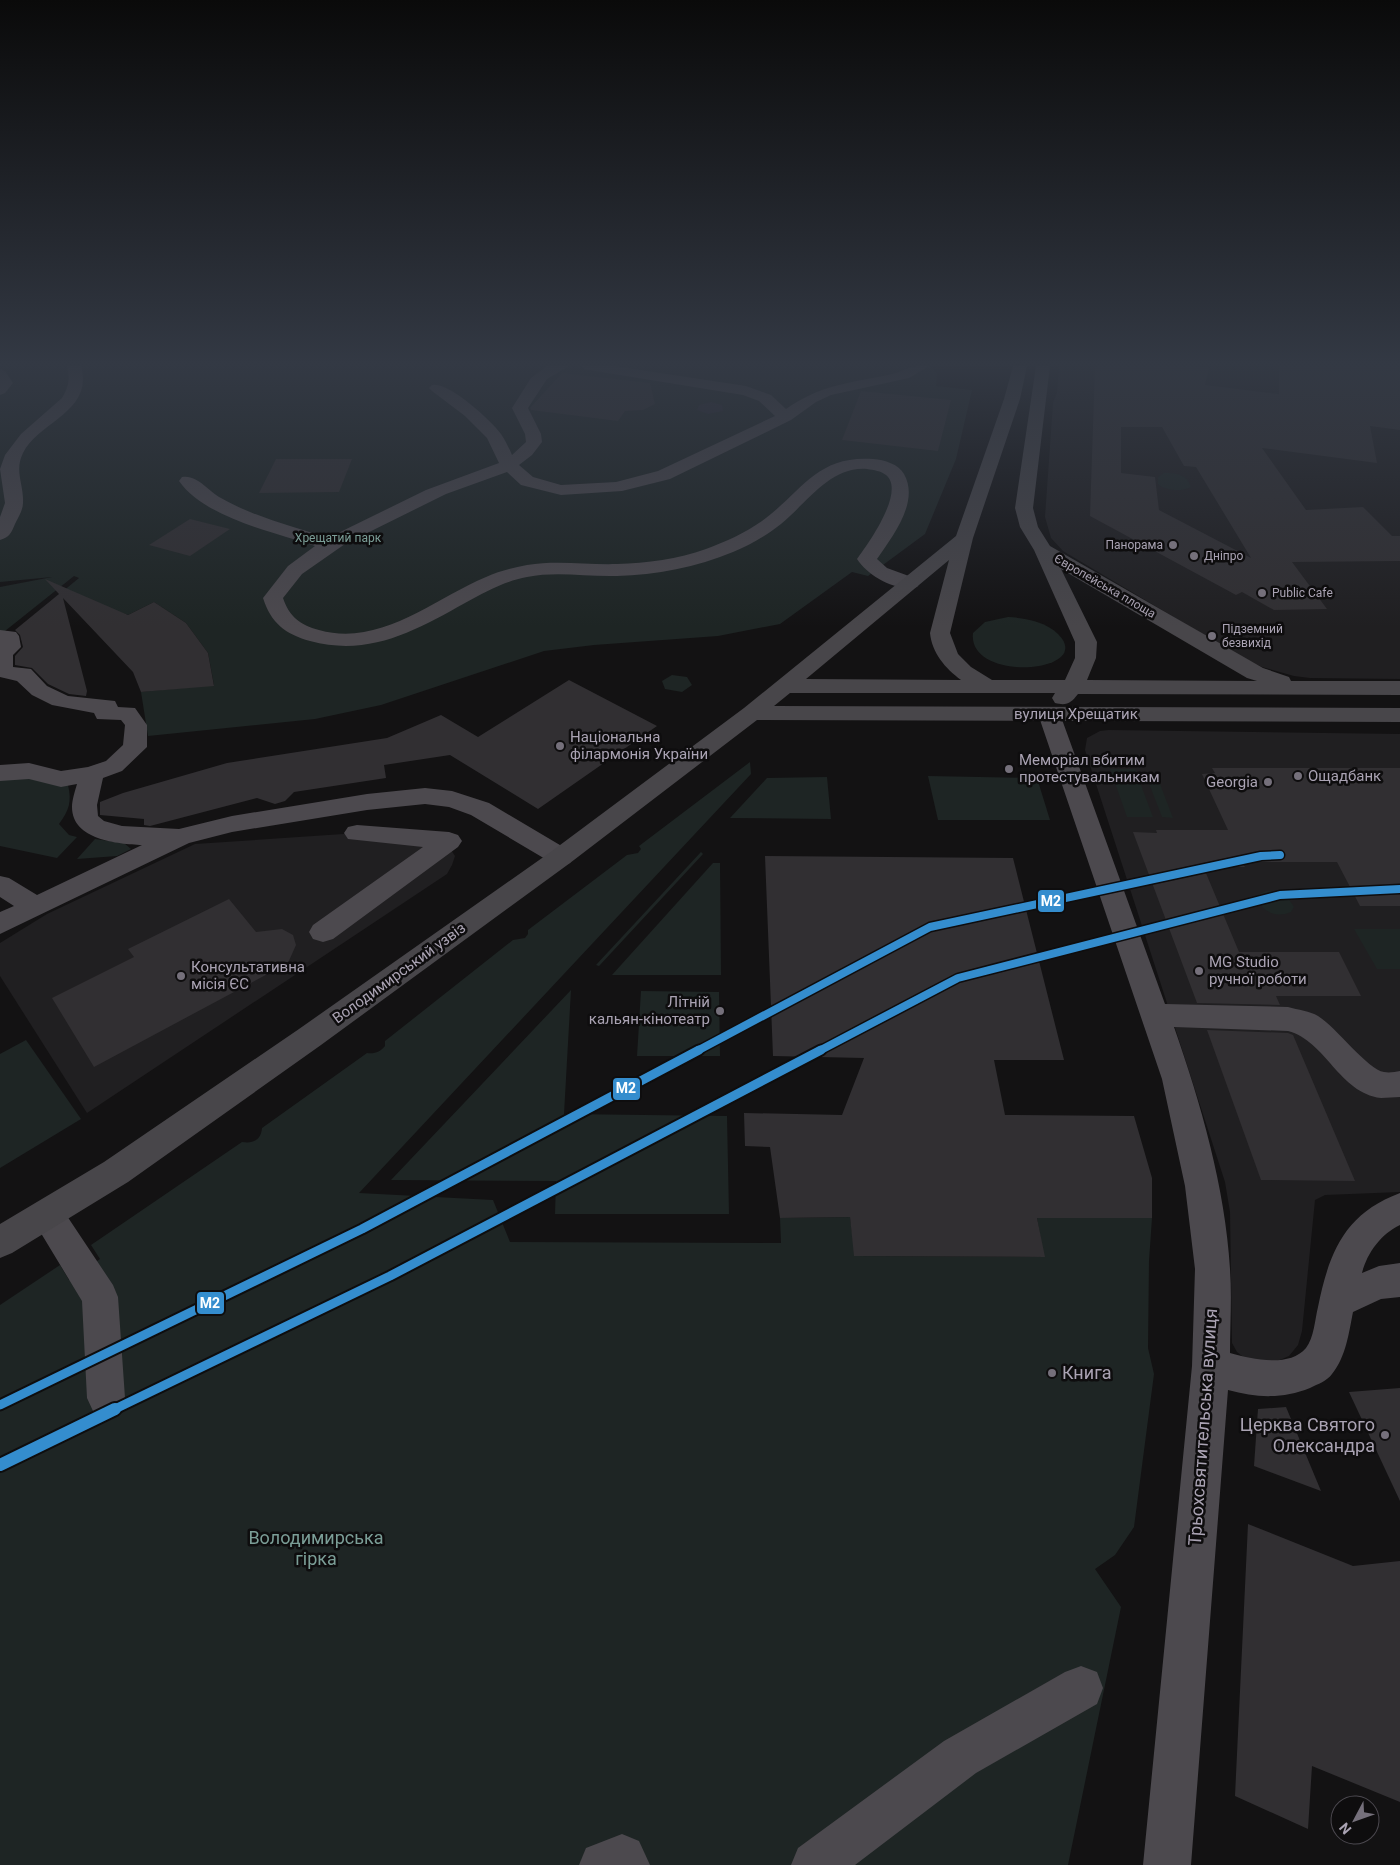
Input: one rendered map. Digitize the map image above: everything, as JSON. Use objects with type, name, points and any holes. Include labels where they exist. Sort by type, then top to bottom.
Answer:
[{"type":"main road","points":[[993,453],[964,538],[940,633],[940,642],[944,650],[960,669],[985,686],[1048,714]]},
{"type":"main road","points":[[1031,453],[1024,508],[1029,527],[1043,550]]},
{"type":"main road","points":[[785,686],[964,538]]},
{"type":"main road","name":"Європейська площа","points":[[1043,550],[1086,642],[1088,654],[1083,670],[1073,686],[1048,714]]},
{"type":"main road","name":"Європейська площа","points":[[1043,550],[1255,673],[1300,687]]},
{"type":"main road","name":"вулиця Хрещатик","points":[[785,686],[1400,688]]},
{"type":"main road","name":"Володимирський узвіз","points":[[0,1242],[116,1172],[310,1038],[561,857],[785,686]]},
{"type":"main road","name":"вулиця Хрещатик","points":[[752,713],[1400,715]]},
{"type":"street","points":[[0,534],[3,532],[14,503],[7,475],[7,461],[13,453]]},
{"type":"street","points":[[503,453],[510,466],[527,480],[548,488],[561,490],[616,487],[664,476],[711,453]]},
{"type":"street","points":[[524,453],[510,466],[446,488],[328,544],[305,561],[279,589],[273,598],[278,616],[292,627],[330,640],[351,640],[384,634],[410,626],[469,593],[516,574],[538,569],[618,570],[657,566],[713,552],[739,542],[768,524],[821,479],[853,463],[871,464],[887,469],[898,478],[902,489],[899,503],[889,528],[868,559],[870,565],[877,570],[910,583]]},
{"type":"street","points":[[188,481],[196,492],[239,514],[328,544]]},
{"type":"street","points":[[0,636],[9,636],[10,647],[1,658],[1,665],[10,674],[23,674],[29,684],[43,694],[62,701],[83,707],[107,706],[105,714],[127,713],[136,725],[135,747],[114,766],[92,774],[60,779],[29,771],[0,773]]},
{"type":"street","name":"Трьохсвятительська вулиця","points":[[1048,714],[1156,1015],[1177,1079],[1202,1186],[1213,1269],[1211,1366],[1167,1865]]},
{"type":"street","points":[[92,774],[84,809],[86,818],[91,826],[100,831],[120,834],[182,837]]},
{"type":"street","points":[[0,924],[182,837],[232,824],[367,802],[425,796],[452,799],[480,809],[561,857]]},
{"type":"street","points":[[323,932],[449,841],[357,833]]},
{"type":"street","points":[[0,885],[36,907]]},
{"type":"street","points":[[1156,1015],[1288,1019],[1306,1024],[1327,1040],[1362,1076],[1380,1085],[1400,1084]]},
{"type":"street","points":[[1211,1366],[1244,1376],[1279,1378],[1300,1373],[1319,1360],[1328,1342],[1345,1266],[1352,1249],[1370,1227],[1400,1208]]},
{"type":"street","points":[[47,1215],[100,1297],[106,1398]]},
{"type":"street","points":[[1336,1302],[1379,1283],[1400,1280]]},
{"type":"street","points":[[815,1865],[960,1757],[1081,1688]]},
{"type":"street","points":[[603,1865],[622,1858],[626,1865]]},
{"type":"shaded area","points":[[1049,453],[1400,453],[1400,679],[1310,678],[1294,676],[1262,667],[1239,656],[1063,551],[1051,538],[1045,517]]},
{"type":"shaded area","points":[[1100,731],[1400,734],[1400,1192],[1325,1195],[1315,1200],[1302,1331],[1298,1345],[1289,1356],[1275,1362],[1247,1360],[1237,1352],[1232,1343],[1230,1212],[1225,1182],[1085,750],[1087,738]]},
{"type":"shaded area","points":[[373,832],[449,847],[455,856],[452,865],[447,874],[87,1113],[0,976],[0,943],[47,914],[195,844]]},
{"type":"green space","name":"Хрещатий парк","points":[[0,453],[957,453],[925,534],[868,576],[852,572],[780,624],[718,636],[594,645],[544,651],[381,705],[315,719],[148,736],[141,692],[214,685],[208,653],[186,623],[154,602],[128,615],[62,592],[79,578],[74,576],[0,635],[0,587],[52,577],[0,582]]},
{"type":"green space","points":[[1164,473],[1173,473],[1184,477],[1191,487],[1183,490],[1174,490],[1161,486],[1158,484],[1158,477]]},
{"type":"green space","points":[[1008,617],[1034,621],[1053,630],[1058,634],[1065,647],[1060,657],[1047,664],[1028,667],[1008,666],[989,660],[977,649],[973,633],[985,622]]},
{"type":"green space","points":[[672,675],[687,677],[692,685],[682,692],[665,689],[662,681]]},
{"type":"green space","name":"Володимирська гірка","points":[[750,762],[751,774],[359,1193],[493,1200],[510,1242],[781,1243],[780,1218],[850,1217],[855,1256],[1044,1257],[1037,1218],[1152,1218],[1149,1261],[1148,1348],[1154,1374],[1134,1527],[1115,1555],[1095,1569],[1121,1607],[1068,1865],[0,1865],[0,1305],[60,1265],[69,1280],[100,1259],[91,1245],[242,1142],[256,1140],[260,1136],[262,1128],[367,1053],[375,1053],[381,1050],[385,1046],[385,1041],[513,940],[525,938],[528,930],[627,855],[638,853],[641,849],[639,846]]},
{"type":"green space","points":[[1110,769],[1135,769],[1153,817],[1127,817]]},
{"type":"green space","points":[[0,773],[68,785],[69,806],[59,824],[69,835],[77,837],[57,858],[0,846]]},
{"type":"green space","points":[[928,776],[1037,778],[1050,820],[938,820]]},
{"type":"green space","points":[[1146,776],[1157,776],[1173,818],[1162,817]]},
{"type":"green space","points":[[827,777],[831,819],[730,818],[767,778]]},
{"type":"green space","points":[[95,839],[124,843],[131,849],[117,856],[77,859]]},
{"type":"green space","points":[[701,852],[703,854],[599,966],[596,965]]},
{"type":"green space","points":[[713,863],[720,863],[721,975],[612,975]]},
{"type":"green space","points":[[1266,891],[1279,893],[1286,897],[1294,907],[1291,912],[1276,914],[1263,908],[1257,899],[1259,894]]},
{"type":"green space","points":[[1354,929],[1400,929],[1400,969],[1377,969]]},
{"type":"green space","points":[[571,990],[564,1114],[727,1116],[729,1214],[555,1214],[556,1181],[391,1180]]},
{"type":"green space","points":[[641,991],[719,992],[720,1056],[637,1056]]},
{"type":"green space","points":[[26,1040],[81,1119],[0,1168],[0,1054]]},
{"type":"building","points":[[1092,453],[1121,453],[1121,473],[1155,477],[1159,510],[1251,558],[1196,467],[1184,466],[1177,453],[1266,453],[1306,510],[1363,507],[1392,536],[1400,536],[1400,561],[1292,562],[1327,609],[1274,610],[1242,592],[1236,595],[1090,516]]},
{"type":"building","points":[[1301,453],[1375,453],[1377,463]]},
{"type":"building","points":[[276,459],[352,459],[339,492],[259,493]]},
{"type":"building","points":[[190,519],[230,529],[190,556],[149,545]]},
{"type":"building","points":[[45,579],[128,615],[154,602],[186,623],[208,653],[214,686],[141,692],[133,672],[63,598],[87,691],[86,696],[69,694],[48,684],[32,668],[15,665],[15,656],[23,647],[20,635],[15,630],[59,594]]},
{"type":"building","points":[[569,680],[657,726],[538,809],[450,755],[384,765],[386,778],[294,792],[285,801],[275,804],[257,798],[150,826],[144,825],[144,819],[100,815],[100,802],[123,793],[227,763],[387,738],[441,715],[478,737]]},
{"type":"building","points":[[1212,768],[1400,768],[1400,906],[1360,906],[1337,862],[1242,862],[1245,867],[1203,866],[1239,952],[1339,952],[1361,996],[1276,996],[1280,1005],[1197,1003],[1133,832],[1157,833],[1156,830],[1228,830],[1202,774],[1215,773]]},
{"type":"building","points":[[765,856],[1013,858],[1064,1060],[994,1060],[1005,1115],[1134,1116],[1152,1178],[1152,1218],[1037,1218],[1045,1257],[854,1256],[850,1217],[780,1218],[770,1147],[745,1146],[744,1113],[842,1115],[864,1058],[773,1056]]},
{"type":"building","name":"Консультативна місія ЄС","points":[[229,899],[256,932],[282,929],[293,935],[296,945],[288,963],[94,1067],[52,998],[134,957],[128,949]]},
{"type":"building","points":[[1207,1030],[1288,1033],[1293,1035],[1355,1181],[1261,1180]]},
{"type":"building","name":"Церква Святого Олександра","points":[[1400,1388],[1400,1501],[1349,1392]]},
{"type":"building","points":[[1286,1407],[1321,1491],[1254,1466],[1258,1409]]},
{"type":"building","points":[[1248,1524],[1353,1566],[1400,1561],[1400,1802],[1312,1766],[1308,1829],[1235,1796]]},
{"type":"transit line","name":"M2","points":[[0,1405],[362,1229],[930,927],[1261,856],[1280,855]]},
{"type":"transit line","name":"M2","points":[[0,1465],[390,1276],[958,978],[1280,895],[1400,889]]},
{"type":"place","name":"Панорама","points":[[1173,545]]},
{"type":"place","name":"Дніпро","points":[[1194,556]]},
{"type":"place","name":"Public Cafe","points":[[1262,593]]},
{"type":"place","name":"Підземний безвихід","points":[[1212,636]]},
{"type":"place","name":"Національна філармонія України","points":[[560,746]]},
{"type":"place","name":"Меморіал вбитим протестувальникам","points":[[1009,769]]},
{"type":"place","name":"Ощадбанк","points":[[1298,776]]},
{"type":"place","name":"Georgia","points":[[1268,782]]},
{"type":"place","name":"MG Studio ручної роботи","points":[[1199,971]]},
{"type":"place","name":"Консультативна місія ЄС","points":[[181,976]]},
{"type":"place","name":"Літній кальян-кінотеатр","points":[[720,1011]]},
{"type":"place","name":"Книга","points":[[1052,1373]]},
{"type":"place","name":"Церква Святого Олександра","points":[[1385,1435]]}]
